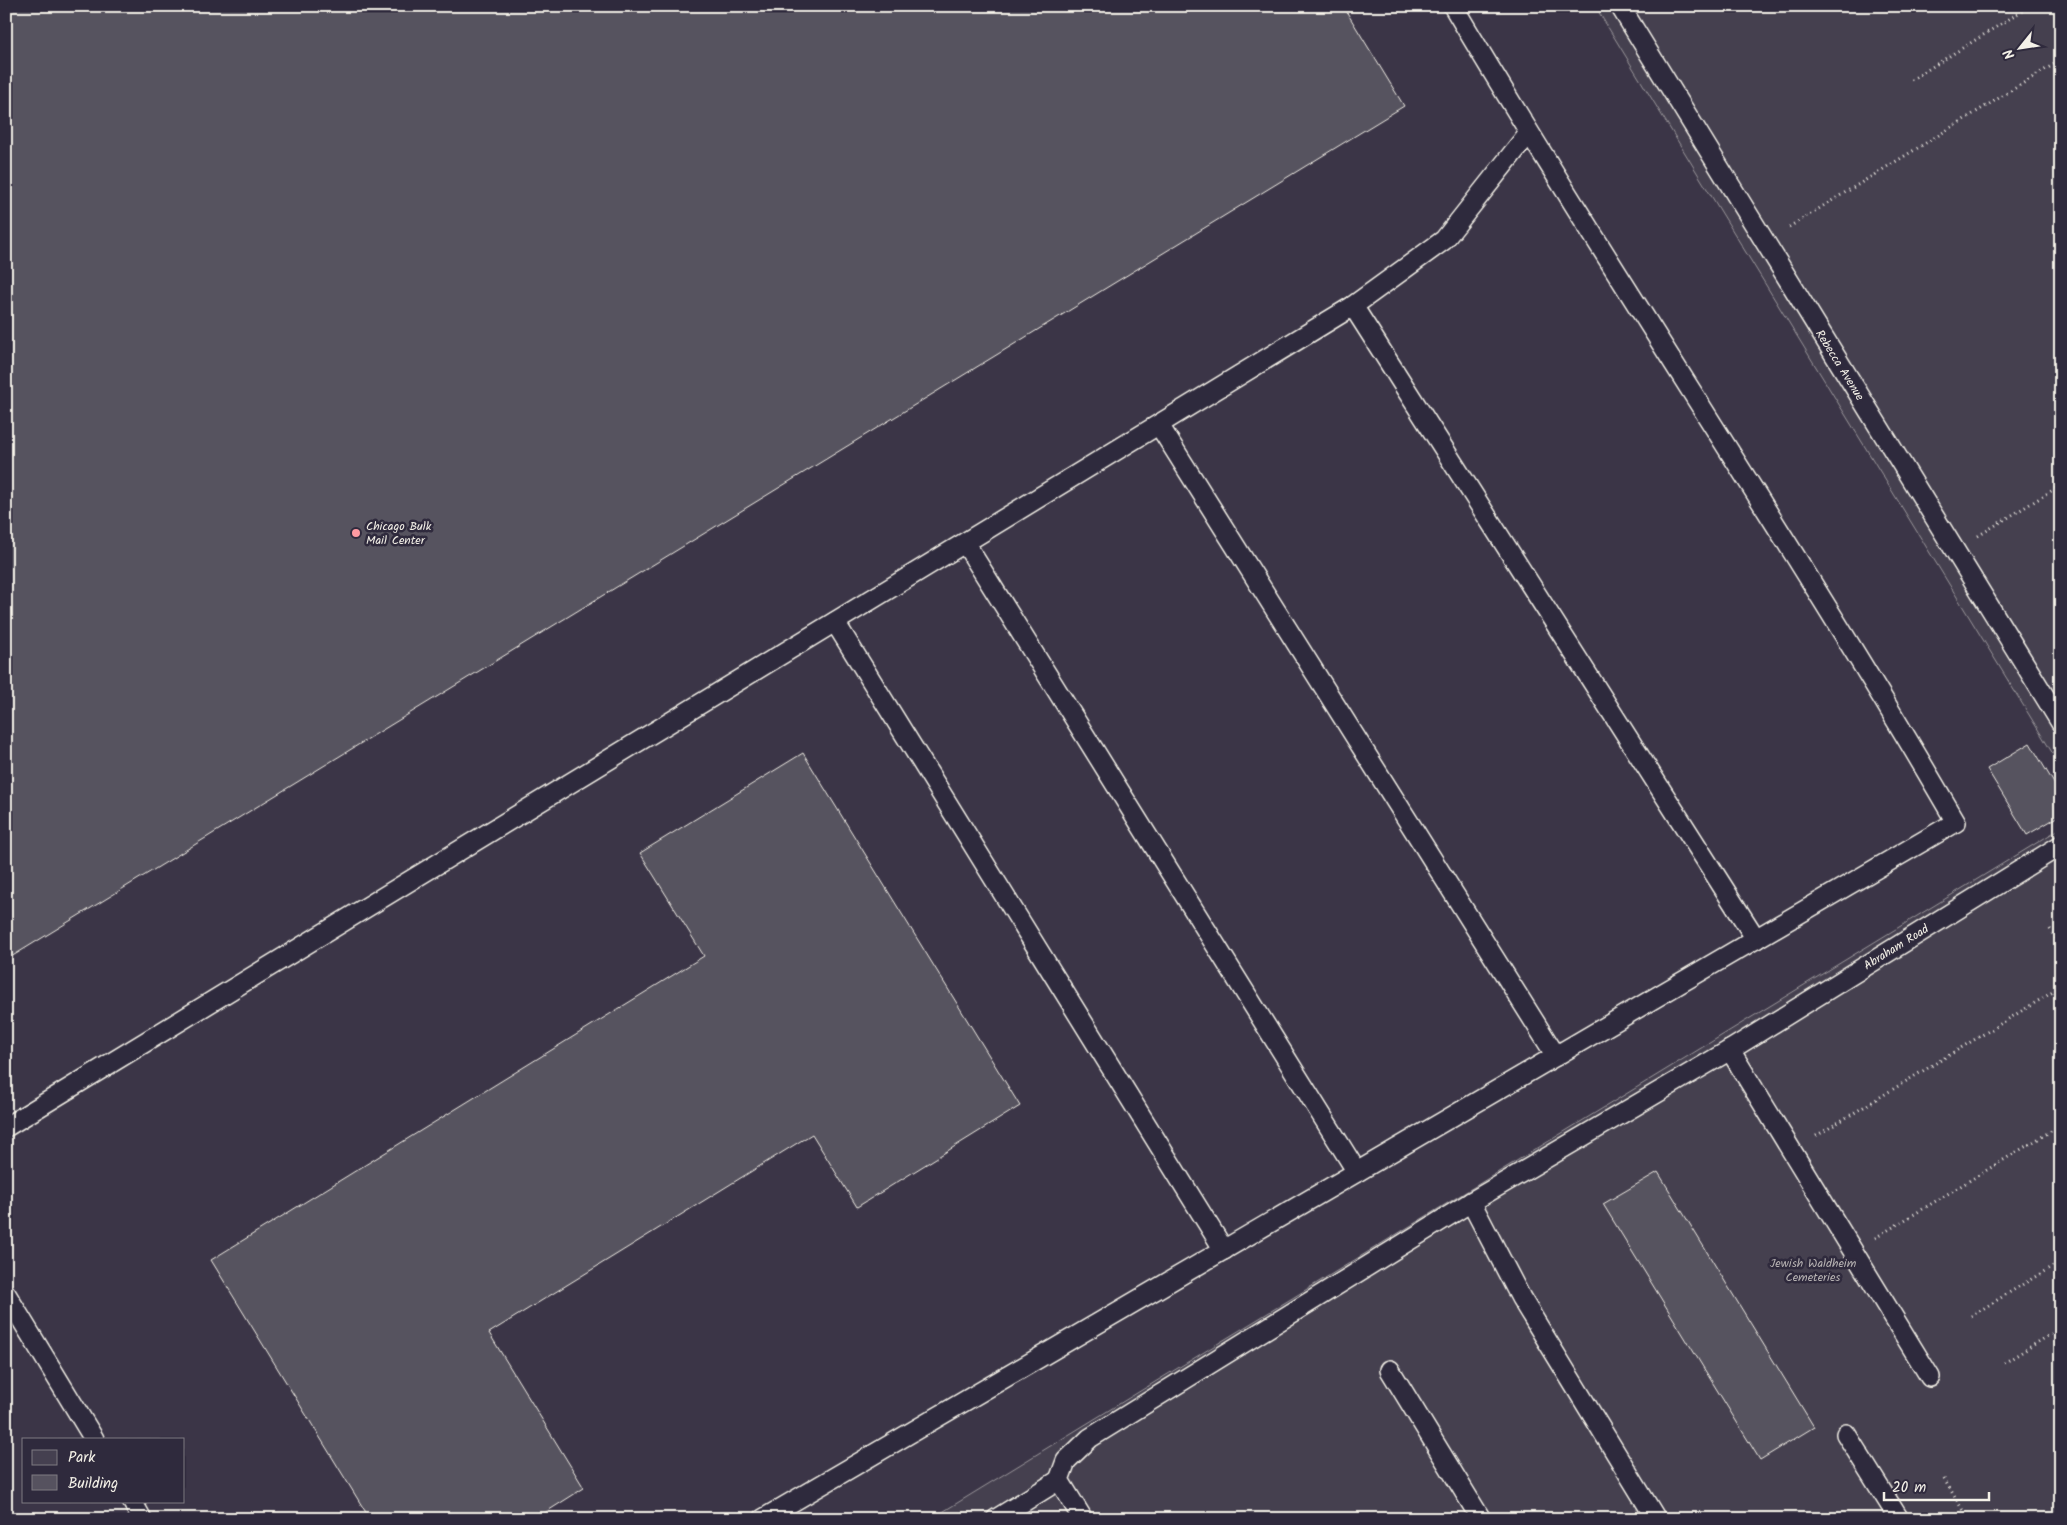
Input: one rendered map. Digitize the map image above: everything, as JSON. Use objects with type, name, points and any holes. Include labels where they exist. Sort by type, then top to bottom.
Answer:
[{"type":"lane","points":[[763,1519],[1956,822],[1889,707],[1528,134],[1453,6]]},
{"type":"lane","name":"Rebecca Avenue","points":[[1620,6],[2061,723]]},
{"type":"lane","points":[[6,1127],[1353,306],[1444,240],[1528,134]]},
{"type":"lane","points":[[1353,306],[1756,939]]},
{"type":"lane","points":[[1159,425],[1556,1056]]},
{"type":"lane","points":[[965,543],[1357,1172]]},
{"type":"lane","points":[[835,622],[1224,1250]]},
{"type":"lane","name":"Abraham Road","points":[[1059,1480],[1066,1461],[1090,1438],[1471,1202],[1730,1050],[2061,845]]},
{"type":"lane","points":[[1730,1050],[1930,1377]]},
{"type":"lane","points":[[1471,1202],[1521,1298],[1656,1519]]},
{"type":"lane","points":[[6,1294],[93,1438]]},
{"type":"lane","points":[[1390,1370],[1481,1519]]},
{"type":"lane","points":[[1846,1434],[1899,1519]]},
{"type":"lane","points":[[996,1519],[1059,1480],[1083,1519]]},
{"type":"lane","points":[[133,1502],[142,1519]]},
{"type":"path","points":[[1911,80],[2030,6]]},
{"type":"path","points":[[1765,241],[2061,60]]},
{"type":"path","points":[[1953,548],[1966,544],[2061,485]]},
{"type":"path","points":[[2050,929],[2061,947]]},
{"type":"path","points":[[1815,1137],[2061,987]]},
{"type":"path","points":[[1854,1252],[2061,1125]]},
{"type":"path","points":[[1971,1316],[2061,1261]]},
{"type":"path","points":[[2004,1363],[2061,1328]]},
{"type":"path","points":[[1944,1479],[1968,1519]]},
{"type":"shaded area","points":[[6,6],[1595,6],[2061,767],[2061,828],[931,1519],[6,1519]]},
{"type":"green space","points":[[1595,6],[2061,6],[2061,767]]},
{"type":"green space","name":"Jewish Waldheim Cemeteries","points":[[2061,828],[2061,1519],[931,1519]]},
{"type":"building","name":"Chicago Bulk Mail Center","points":[[6,6],[1343,6],[1404,106],[6,960]]},
{"type":"building","points":[[2030,743],[2061,795],[2061,815],[2027,835],[1987,769]]},
{"type":"building","points":[[803,753],[1020,1106],[857,1207],[812,1134],[489,1333],[584,1488],[535,1519],[370,1519],[211,1260],[704,956],[640,853]]},
{"type":"building","points":[[1658,1172],[1814,1427],[1760,1460],[1603,1204]]},
{"type":"place","name":"Chicago Bulk Mail Center","points":[[356,533]]}]
